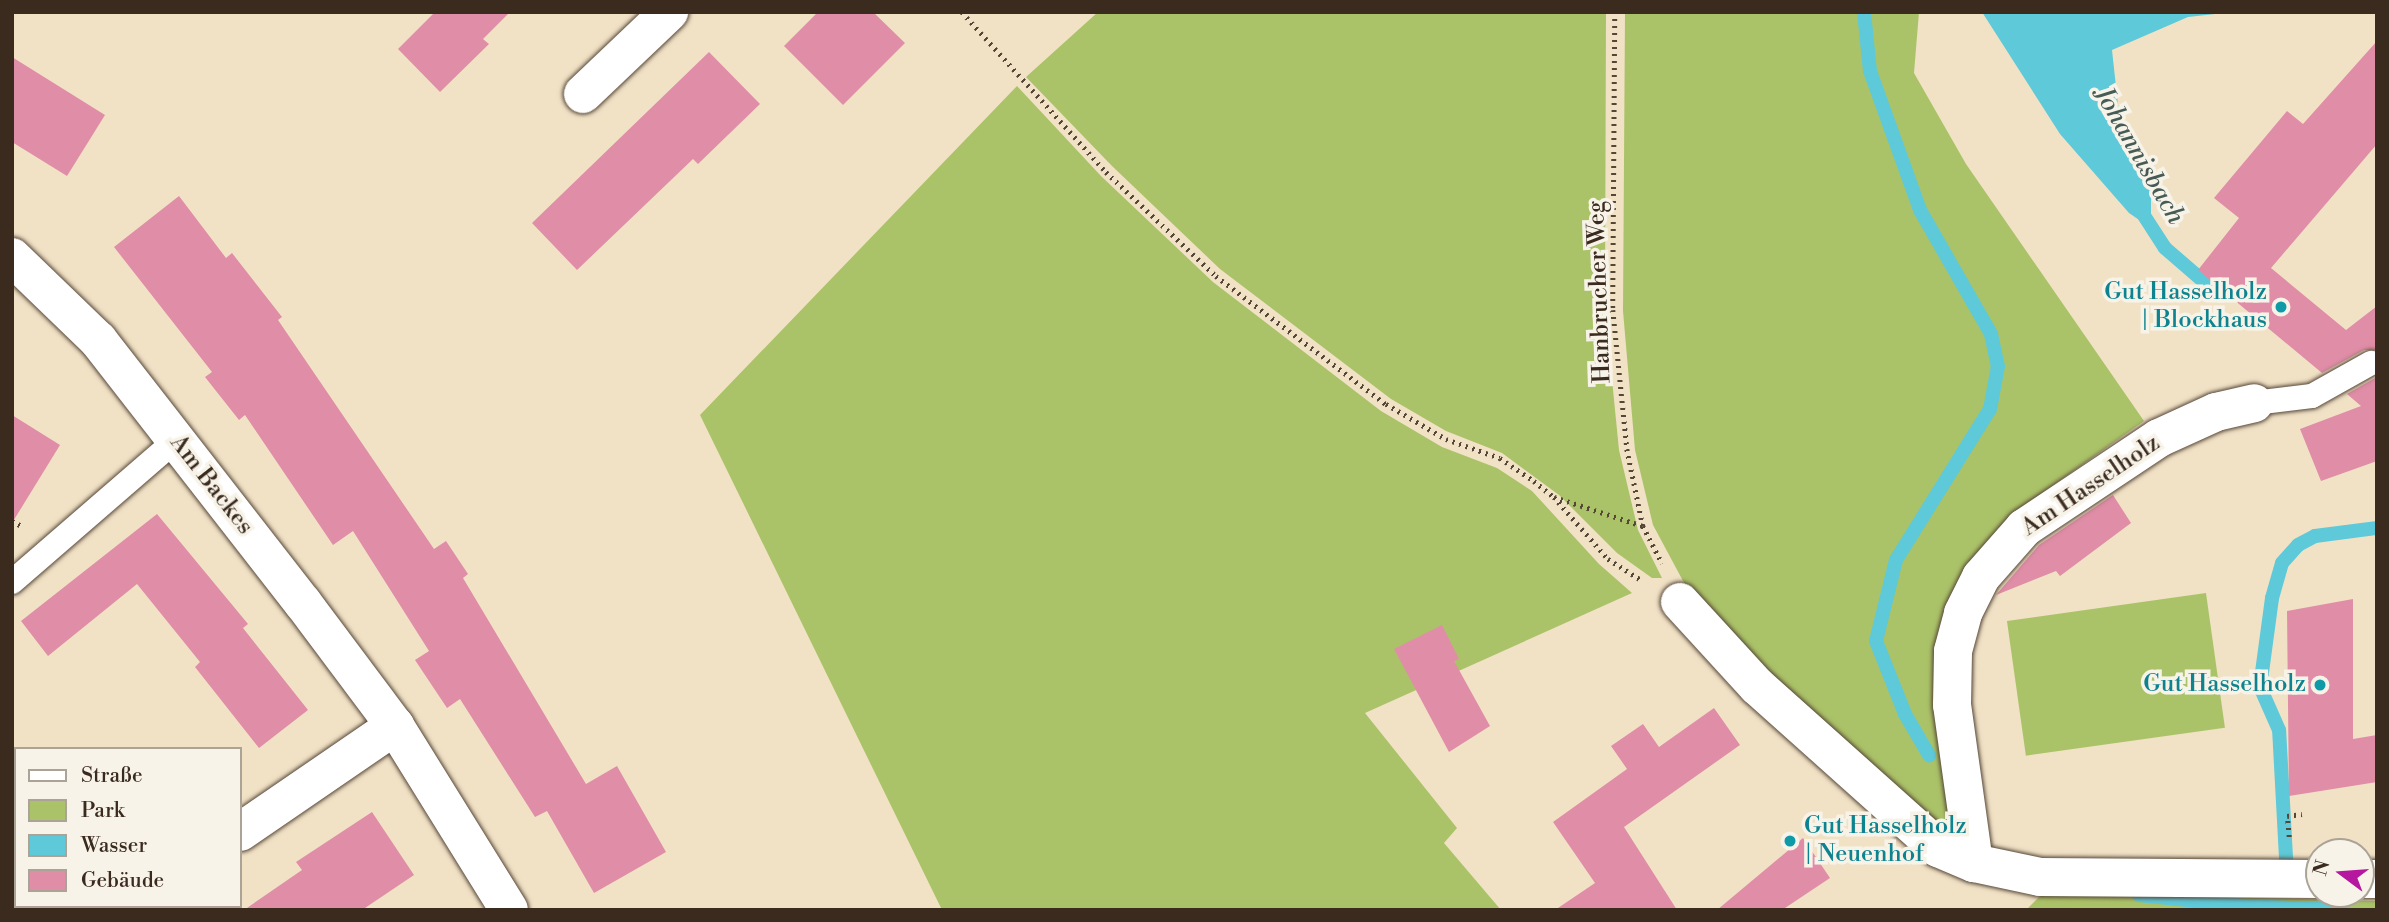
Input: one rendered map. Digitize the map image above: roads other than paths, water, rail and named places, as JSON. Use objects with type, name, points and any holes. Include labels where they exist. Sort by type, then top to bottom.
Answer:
[{"type":"street","points":[[583,94],[669,12]]},
{"type":"street","name":"Am Backes","points":[[12,257],[98,340],[394,726],[509,910]]},
{"type":"street","name":"Am Hasselholz","points":[[1974,863],[1952,705],[1953,651],[1963,613],[1981,577],[2024,528],[2159,438],[2216,412],[2254,403]]},
{"type":"street","points":[[1680,601],[1757,685],[1896,814],[1938,848],[1974,863],[2039,877],[2305,879]]},
{"type":"street","points":[[242,831],[394,726]]},
{"type":"lane","points":[[2254,403],[2312,396],[2371,363]]},
{"type":"lane","points":[[12,582],[176,440]]},
{"type":"water","points":[[1982,12],[2233,12],[2188,17],[2112,50],[2118,105],[2151,185],[2151,228],[2129,213],[2060,134]]},
{"type":"waterway","points":[[1864,12],[1870,71],[1920,210],[1991,334],[1998,366],[1990,409],[1896,560],[1876,641],[1905,714],[1929,755]]},
{"type":"waterway","name":"Johannisbach","points":[[2143,214],[2165,248],[2210,287],[2224,272]]},
{"type":"waterway","points":[[2287,876],[2279,730],[2260,687],[2272,598],[2282,563],[2298,545],[2315,536],[2377,528]]},
{"type":"waterway","points":[[2139,895],[2245,906],[2344,910]]},
{"type":"place","name":"Gut Hasselholz | Blockhaus","points":[[2281,307]]},
{"type":"place","name":"Gut Hasselholz","points":[[2320,685]]},
{"type":"place","name":"Gut Hasselholz | Neuenhof","points":[[1790,841]]}]
